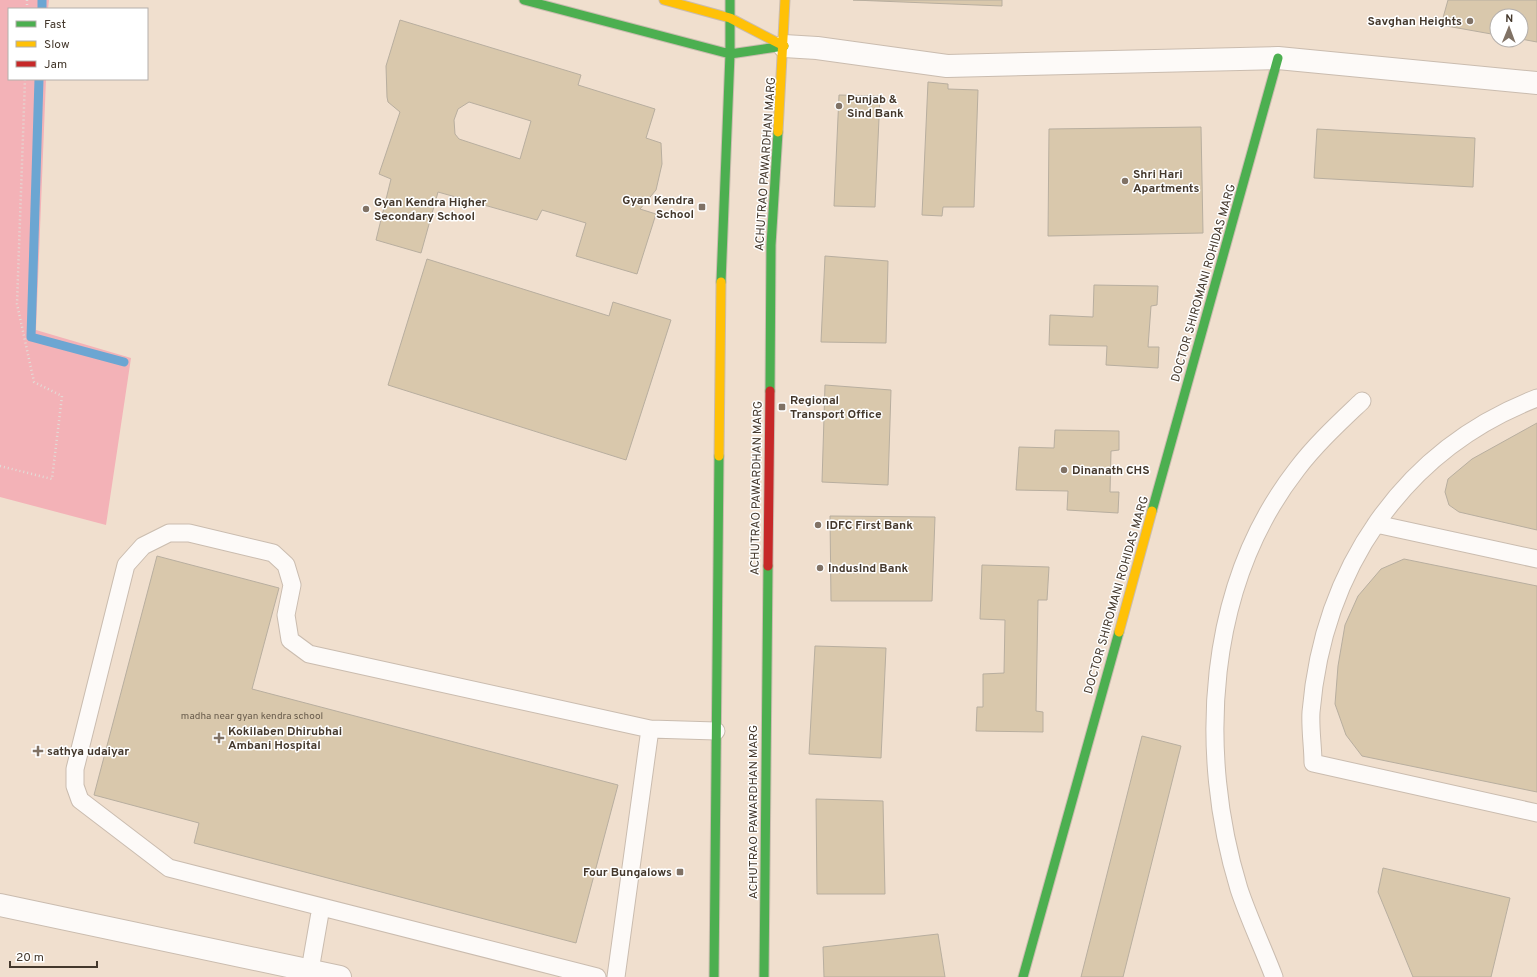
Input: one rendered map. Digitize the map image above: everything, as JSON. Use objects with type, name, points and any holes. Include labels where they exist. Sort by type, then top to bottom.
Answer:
[{"type":"main road","points":[[524,0],[730,54],[784,46]]},
{"type":"main road","points":[[664,0],[730,18],[784,46]]},
{"type":"main road","points":[[714,977],[721,244],[730,54],[730,0]]},
{"type":"main road","name":"ACHUTRAO PAWARDHAN MARG","points":[[764,977],[771,245],[784,46],[785,0]]},
{"type":"main road","name":"DOCTOR SHIROMANI ROHIDAS MARG","points":[[1023,977],[1278,58]]},
{"type":"street","points":[[784,46],[817,48],[947,66],[1278,58],[1537,83]]},
{"type":"street","points":[[0,905],[340,977]]},
{"type":"lane","points":[[1537,398],[1520,404],[1479,427],[1432,460],[1390,504],[1364,541],[1341,585],[1327,624],[1317,667],[1311,714],[1313,763],[1537,812]]},
{"type":"lane","points":[[1274,977],[1240,890],[1219,798],[1216,751],[1218,670],[1225,625],[1237,582],[1253,542],[1296,470],[1326,435],[1362,401]]},
{"type":"lane","points":[[1376,524],[1537,559]]},
{"type":"lane","points":[[597,977],[168,868],[80,800],[75,786],[75,769],[126,565],[143,546],[169,533],[189,533],[273,552],[286,565],[292,585],[286,615],[290,640],[309,654],[650,729],[716,731]]},
{"type":"lane","points":[[616,977],[650,729]]},
{"type":"lane","points":[[310,970],[321,907]]},
{"type":"path","points":[[0,466],[52,479],[62,396],[34,382],[17,304],[25,80]]},
{"type":"shaded area","points":[[0,0],[49,0],[48,8],[8,8],[8,80],[46,80],[36,330],[131,358],[106,525],[0,497]]},
{"type":"building","points":[[853,0],[1002,0],[1002,6]]},
{"type":"building","name":"Savghan Heights","points":[[1448,0],[1537,0],[1537,42],[1529,40],[1529,8],[1489,8],[1489,34],[1441,25]]},
{"type":"building","points":[[400,20],[581,75],[578,85],[655,109],[646,138],[661,143],[662,164],[656,190],[640,209],[656,214],[637,274],[576,256],[586,223],[542,210],[537,220],[438,192],[421,253],[376,240],[391,179],[379,174],[400,112],[388,102],[386,66]],"holes":[[[469,102],[531,121],[520,159],[459,139],[455,134],[454,120],[458,109]]]},
{"type":"building","points":[[928,82],[948,84],[948,89],[978,90],[974,207],[943,207],[942,216],[922,215]]},
{"type":"building","points":[[839,95],[880,96],[875,207],[834,206]]},
{"type":"building","name":"Shri Hari Apartments","points":[[1201,127],[1203,233],[1048,236],[1049,129]]},
{"type":"building","points":[[1317,129],[1475,138],[1473,187],[1314,178]]},
{"type":"building","points":[[825,256],[888,261],[886,343],[821,342]]},
{"type":"building","points":[[427,259],[609,316],[613,302],[671,320],[626,460],[388,385]]},
{"type":"building","points":[[1094,285],[1158,286],[1157,305],[1151,306],[1148,347],[1159,347],[1158,368],[1106,365],[1107,346],[1049,345],[1050,315],[1093,317]]},
{"type":"building","points":[[825,385],[891,390],[888,485],[822,482]]},
{"type":"building","points":[[1537,423],[1537,530],[1459,512],[1449,505],[1445,492],[1448,479],[1472,459]]},
{"type":"building","name":"Dinanath CHS","points":[[1055,430],[1119,431],[1119,450],[1111,451],[1110,492],[1119,492],[1118,513],[1067,510],[1068,491],[1016,490],[1019,447],[1054,448]]},
{"type":"building","points":[[830,516],[935,517],[932,601],[831,601]]},
{"type":"building","name":"Kokilaben Dhirubhai Ambani Hospital","points":[[157,556],[279,588],[252,689],[618,785],[576,943],[194,843],[199,823],[94,795]]},
{"type":"building","points":[[1404,559],[1537,586],[1537,792],[1362,756],[1346,735],[1335,704],[1338,666],[1345,625],[1358,596],[1381,569]]},
{"type":"building","points":[[982,565],[1049,567],[1047,600],[1038,600],[1036,711],[1043,712],[1043,732],[976,731],[977,707],[983,707],[983,674],[1004,673],[1005,620],[980,619]]},
{"type":"building","points":[[815,646],[886,648],[881,758],[809,754]]},
{"type":"building","points":[[1142,736],[1181,746],[1123,977],[1081,977]]},
{"type":"building","points":[[816,799],[883,801],[885,894],[817,894]]},
{"type":"building","points":[[1383,868],[1510,898],[1491,977],[1413,977],[1378,892]]},
{"type":"building","points":[[938,934],[945,977],[824,977],[823,947]]},
{"type":"waterway","points":[[42,0],[42,8]]},
{"type":"waterway","points":[[39,80],[31,337],[124,362]]},
{"type":"traffic: fast","points":[[524,0],[730,54],[784,46]]},
{"type":"traffic: fast","points":[[721,282],[730,54],[730,0]]},
{"type":"traffic: fast","points":[[1152,511],[1278,58]]},
{"type":"traffic: fast","points":[[770,391],[771,245],[778,132]]},
{"type":"traffic: fast","points":[[714,977],[719,456]]},
{"type":"traffic: fast","points":[[764,977],[768,566]]},
{"type":"traffic: fast","points":[[1023,977],[1119,632]]},
{"type":"traffic: slow","points":[[664,0],[730,18],[784,46]]},
{"type":"traffic: slow","points":[[778,132],[785,0]]},
{"type":"traffic: slow","points":[[719,456],[721,282]]},
{"type":"traffic: slow","points":[[1119,632],[1152,511]]},
{"type":"traffic: jam","points":[[768,566],[770,391]]},
{"type":"place","name":"Savghan Heights","points":[[1470,21]]},
{"type":"place","name":"Punjab & Sind Bank","points":[[839,106]]},
{"type":"place","name":"Shri Hari Apartments","points":[[1125,181]]},
{"type":"place","name":"Gyan Kendra School","points":[[702,207]]},
{"type":"place","name":"Gyan Kendra Higher Secondary School","points":[[366,209]]},
{"type":"place","name":"Regional Transport Office","points":[[782,407]]},
{"type":"place","name":"Dinanath CHS","points":[[1064,470]]},
{"type":"place","name":"IDFC First Bank","points":[[818,525]]},
{"type":"place","name":"IndusInd Bank","points":[[820,568]]},
{"type":"place","name":"Kokilaben Dhirubhai Ambani Hospital","points":[[219,738]]},
{"type":"place","name":"sathya udaiyar","points":[[38,751]]},
{"type":"place","name":"Four Bungalows","points":[[680,872]]}]
